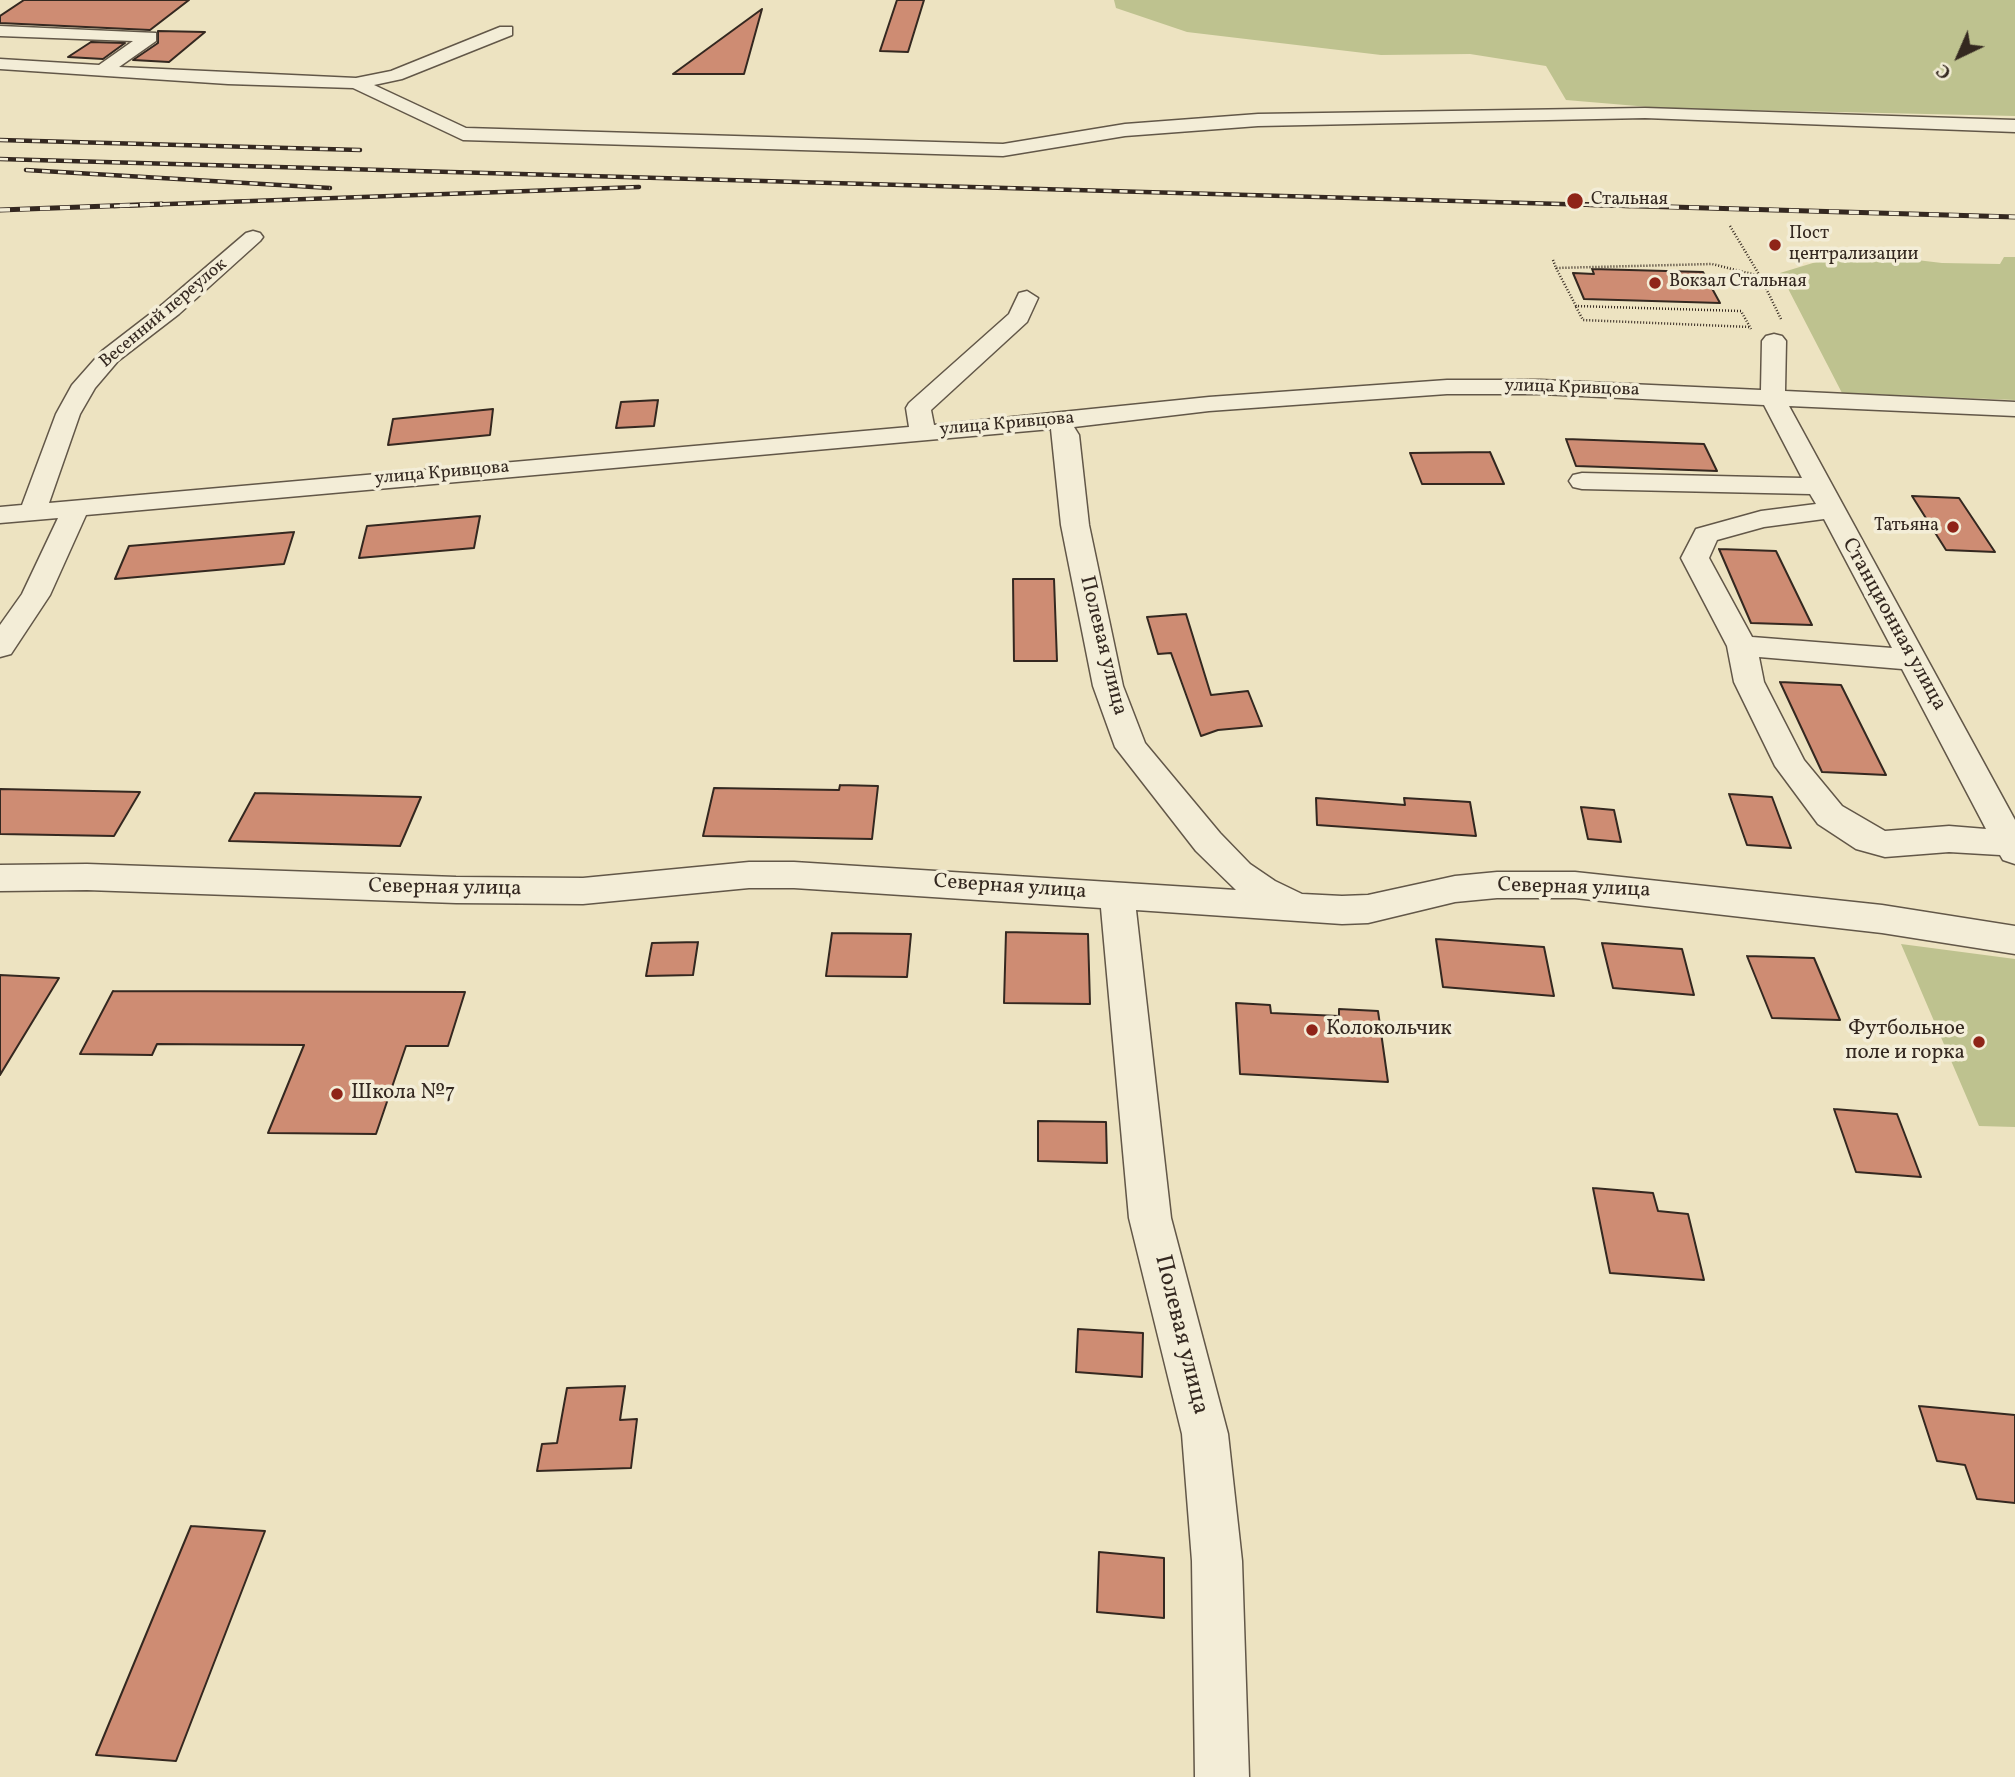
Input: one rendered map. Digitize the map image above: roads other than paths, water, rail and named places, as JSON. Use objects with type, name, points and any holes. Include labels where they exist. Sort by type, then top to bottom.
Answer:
[{"type":"street","points":[[0,31],[150,37],[102,71]]},
{"type":"street","points":[[0,64],[356,83],[396,75],[506,32]]},
{"type":"street","points":[[356,83],[463,134],[1003,150],[1125,130],[1258,120],[1645,113],[2015,126]]},
{"type":"street","name":"Весенний переулок","points":[[33,511],[68,414],[84,385],[110,356],[171,309],[253,237]]},
{"type":"street","points":[[923,432],[918,408],[1019,317],[1027,298]]},
{"type":"street","points":[[1770,333],[1773,399]]},
{"type":"street","name":"улица Кривцова","points":[[0,515],[1059,421],[1209,404],[1447,387],[1529,386],[2015,409]]},
{"type":"street","name":"Станционная улица","points":[[1773,399],[2013,847]]},
{"type":"street","name":"Полевая улица","points":[[1059,421],[1066,435],[1075,526],[1108,686],[1132,747],[1208,842],[1238,873],[1280,899],[1315,908]]},
{"type":"street","points":[[1582,481],[1824,498]]},
{"type":"street","points":[[1824,498],[1706,535],[1695,558],[1742,646],[1749,682],[1791,766],[1830,815],[1868,840],[1885,844],[1949,839],[2013,847]]},
{"type":"street","points":[[0,647],[36,595],[76,507]]},
{"type":"street","points":[[1742,646],[1912,660]]},
{"type":"street","name":"Северная улица","points":[[0,878],[583,891],[617,890],[749,875],[794,875],[1315,908],[1368,909],[1455,889],[1497,885],[1575,885],[1854,915],[2015,940]]},
{"type":"street","name":"Полевая улица","points":[[1117,895],[1150,1217],[1205,1434],[1217,1561],[1222,1777]]},
{"type":"railway","points":[[0,140],[360,150]]},
{"type":"railway","points":[[0,159],[1630,206]]},
{"type":"railway","points":[[26,170],[330,188]]},
{"type":"railway","points":[[114,206],[639,187]]},
{"type":"railway","points":[[0,210],[162,204]]},
{"type":"railway","points":[[1569,204],[2015,217]]},
{"type":"place","name":"Стальная","points":[[1575,201]]},
{"type":"place","name":"Пост централизации","points":[[1775,245]]},
{"type":"place","name":"Вокзал Стальная","points":[[1655,283]]},
{"type":"place","name":"Татьяна","points":[[1953,527]]},
{"type":"place","name":"Колокольчик","points":[[1312,1030]]},
{"type":"place","name":"Футбольное поле и горка","points":[[1979,1042]]},
{"type":"place","name":"Школа №7","points":[[337,1094]]}]
